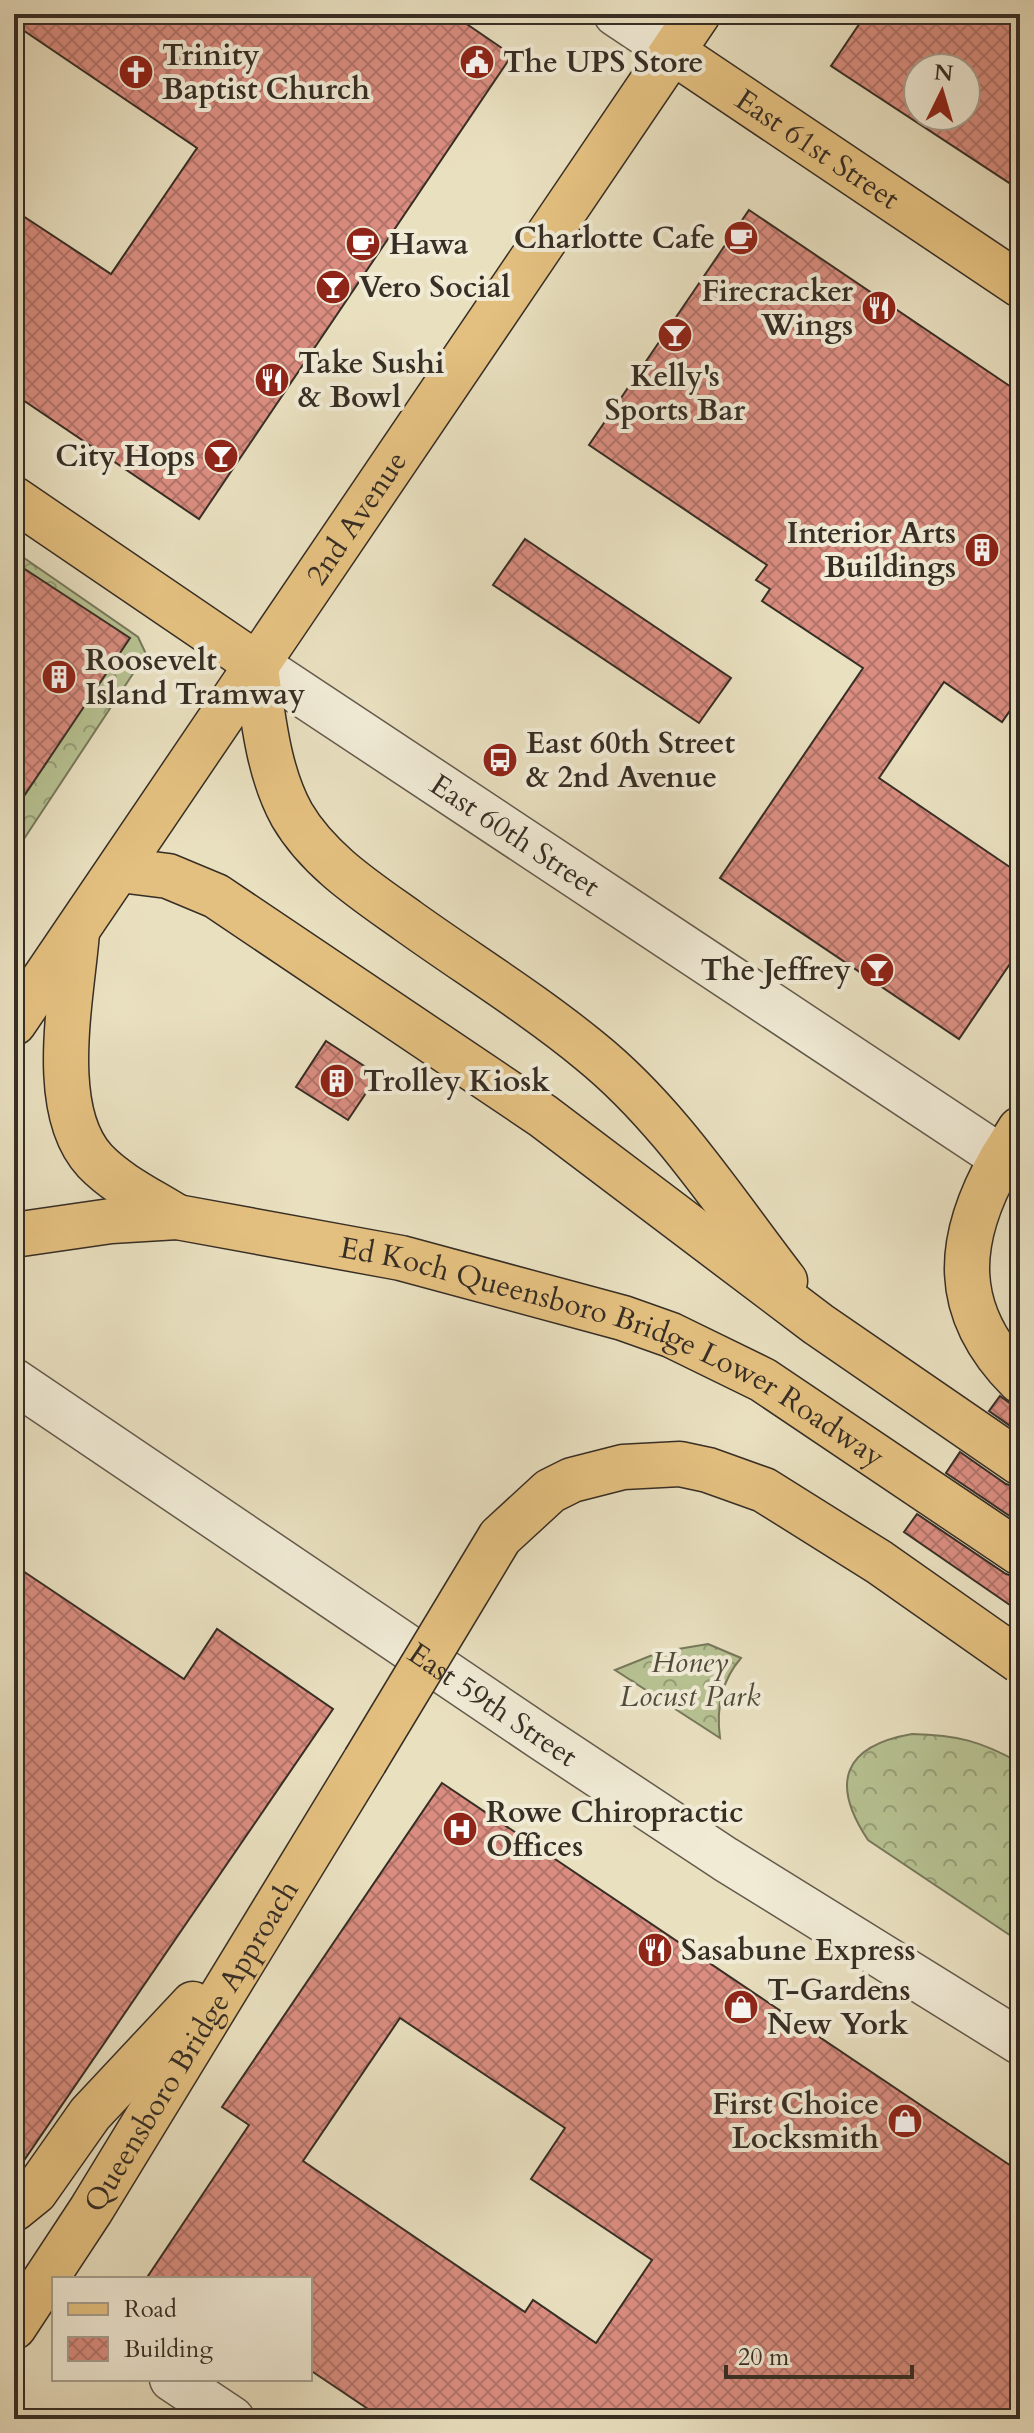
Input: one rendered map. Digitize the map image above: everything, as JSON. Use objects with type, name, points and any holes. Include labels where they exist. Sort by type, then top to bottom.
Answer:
[{"type":"main road","name":"2nd Avenue","points":[[14,1023],[120,870],[255,663],[698,14]]},
{"type":"main road","name":"East 61st Street","points":[[673,52],[1020,285]]},
{"type":"main road","name":"East 60th Street","points":[[14,499],[255,663]]},
{"type":"main road","points":[[255,663],[277,782],[293,816],[313,844],[356,884],[589,1050],[635,1091],[818,1324]]},
{"type":"main road","points":[[120,870],[168,876],[216,896],[543,1116],[818,1324],[1020,1463]]},
{"type":"main road","points":[[77,932],[67,1076],[74,1124],[94,1160],[112,1176],[177,1217]]},
{"type":"main road","points":[[1014,1152],[975,1210],[967,1275],[982,1337],[1020,1381]]},
{"type":"main road","points":[[14,1235],[111,1221],[177,1217]]},
{"type":"main road","name":"Ed Koch Queensboro Bridge Lower Roadway","points":[[177,1217],[401,1258],[623,1318],[671,1335],[763,1380],[804,1405],[1020,1553]]},
{"type":"main road","name":"Queensboro Bridge Approach","points":[[29,2302],[91,2210],[500,1537],[550,1491],[597,1471],[680,1464],[708,1470],[764,1490],[879,1562],[1020,1661]]},
{"type":"main road","points":[[14,2209],[35,2192],[90,2114],[261,1932]]},
{"type":"street","name":"East 61st Street","points":[[616,14],[673,52]]},
{"type":"street","name":"East 60th Street","points":[[255,663],[1014,1152]]},
{"type":"street","name":"East 59th Street","points":[[14,1381],[335,1601],[725,1859],[1020,2042]]},
{"type":"street","points":[[175,2381],[232,2419]]},
{"type":"green space","name":"Roosevelt Island Tramway","points":[[14,551],[138,637],[146,654],[14,854]]},
{"type":"green space","name":"Honey Locust Park","points":[[708,1644],[741,1658],[729,1676],[722,1695],[720,1738],[615,1670],[660,1652]]},
{"type":"green space","points":[[912,1734],[968,1741],[1020,1763],[1020,1942],[868,1840],[856,1820],[847,1785],[850,1770],[858,1758],[871,1748]]},
{"type":"building","points":[[14,14],[452,14],[512,55],[199,519],[14,394],[14,210],[111,274],[197,148],[14,24]]},
{"type":"building","points":[[866,14],[1020,14],[1020,190],[932,132],[982,132],[982,52],[902,52],[902,113],[831,66]]},
{"type":"building","points":[[749,210],[1020,393],[1020,696],[1002,722],[944,682],[879,778],[1020,874],[1020,949],[959,1039],[720,878],[863,668],[762,601],[770,589],[756,580],[767,565],[589,445]]},
{"type":"building","points":[[525,539],[731,678],[699,723],[493,585]]},
{"type":"building","name":"Roosevelt Island Tramway","points":[[14,562],[130,638],[14,811]]},
{"type":"building","name":"Trolley Kiosk","points":[[326,1041],[378,1075],[348,1120],[296,1087]]},
{"type":"building","points":[[1000,1396],[1011,1404],[1020,1405],[1020,1433],[989,1411]]},
{"type":"building","points":[[960,1452],[1006,1484],[1020,1488],[1020,1523],[946,1473]]},
{"type":"building","points":[[917,1514],[1006,1574],[1020,1578],[1020,1612],[904,1532]]},
{"type":"building","points":[[14,1565],[184,1679],[217,1629],[333,1709],[14,2175]]},
{"type":"building","points":[[442,1783],[1020,2172],[1020,2419],[383,2419],[312,2371],[312,2277],[147,2277],[249,2125],[222,2107]],"holes":[[[400,2018],[565,2128],[531,2179],[652,2260],[596,2343],[533,2300],[525,2312],[303,2161]]]},
{"type":"place","name":"The UPS Store","points":[[477,62]]},
{"type":"place","name":"Trinity Baptist Church","points":[[136,72]]},
{"type":"place","name":"Charlotte Cafe","points":[[741,238]]},
{"type":"place","name":"Hawa","points":[[363,244]]},
{"type":"place","name":"Vero Social","points":[[333,287]]},
{"type":"place","name":"Firecracker Wings","points":[[879,308]]},
{"type":"place","name":"Kelly's Sports Bar","points":[[675,335]]},
{"type":"place","name":"Take Sushi & Bowl","points":[[272,380]]},
{"type":"place","name":"City Hops","points":[[221,456]]},
{"type":"place","name":"Interior Arts Buildings","points":[[982,550]]},
{"type":"place","name":"Roosevelt Island Tramway","points":[[59,677]]},
{"type":"place","name":"East 60th Street & 2nd Avenue","points":[[500,760]]},
{"type":"place","name":"The Jeffrey","points":[[877,970]]},
{"type":"place","name":"Trolley Kiosk","points":[[337,1081]]},
{"type":"place","name":"Rowe Chiropractic Offices","points":[[460,1829]]},
{"type":"place","name":"Sasabune Express","points":[[655,1950]]},
{"type":"place","name":"T-Gardens New York","points":[[741,2007]]},
{"type":"place","name":"First Choice Locksmith","points":[[905,2121]]}]
